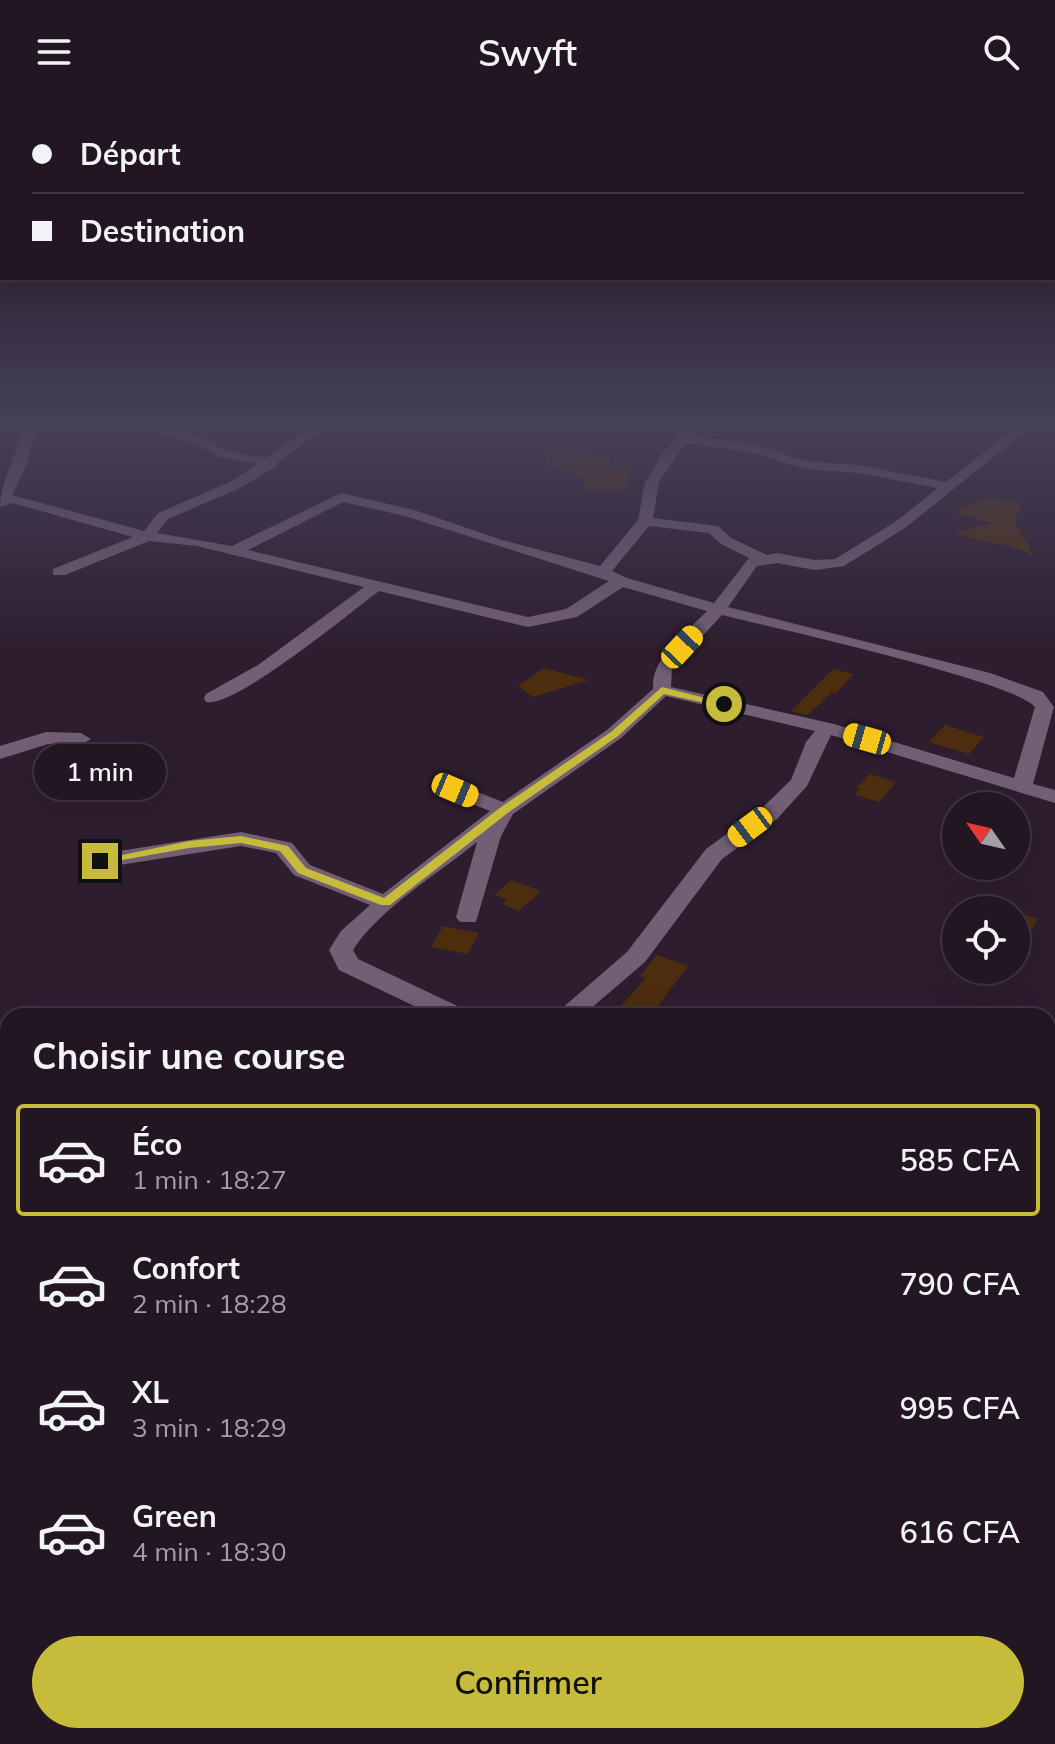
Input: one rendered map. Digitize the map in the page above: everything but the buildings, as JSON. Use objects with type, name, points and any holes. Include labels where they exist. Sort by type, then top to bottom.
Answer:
[{"type":"street","points":[[22,502],[147,536],[168,536],[378,584],[514,621],[528,622],[571,613],[621,581]]},
{"type":"street","points":[[59,572],[147,536],[171,512],[198,502]]},
{"type":"street","points":[[234,551],[332,502]]},
{"type":"street","points":[[360,502],[409,513],[497,543],[603,572],[621,581],[718,609],[984,677],[1036,696],[1045,707],[1022,786]]},
{"type":"street","points":[[603,572],[645,521],[648,502]]},
{"type":"street","points":[[645,521],[713,529],[726,541],[763,559],[824,565],[839,563],[900,525],[928,502]]},
{"type":"street","points":[[662,690],[661,672],[665,666],[718,609],[752,562],[763,559]]},
{"type":"street","points":[[213,698],[264,669],[378,584]]},
{"type":"street","points":[[662,690],[827,728],[1055,797]]},
{"type":"street","points":[[440,1008],[348,964],[341,950],[350,936],[386,903],[505,810],[614,734],[662,690]]},
{"type":"street","points":[[575,1008],[636,957],[714,854],[769,814],[800,782],[816,742],[827,728]]},
{"type":"street","points":[[0,753],[46,738],[81,739]]},
{"type":"street","points":[[455,790],[505,810]]},
{"type":"street","points":[[468,917],[490,836],[505,810]]},
{"type":"street","points":[[100,861],[241,839],[284,848],[302,870],[386,903]]},
{"type":"route","points":[[100,861],[241,839],[284,848],[293,863],[302,870],[386,903],[505,810],[614,734],[662,690],[724,704]]}]
